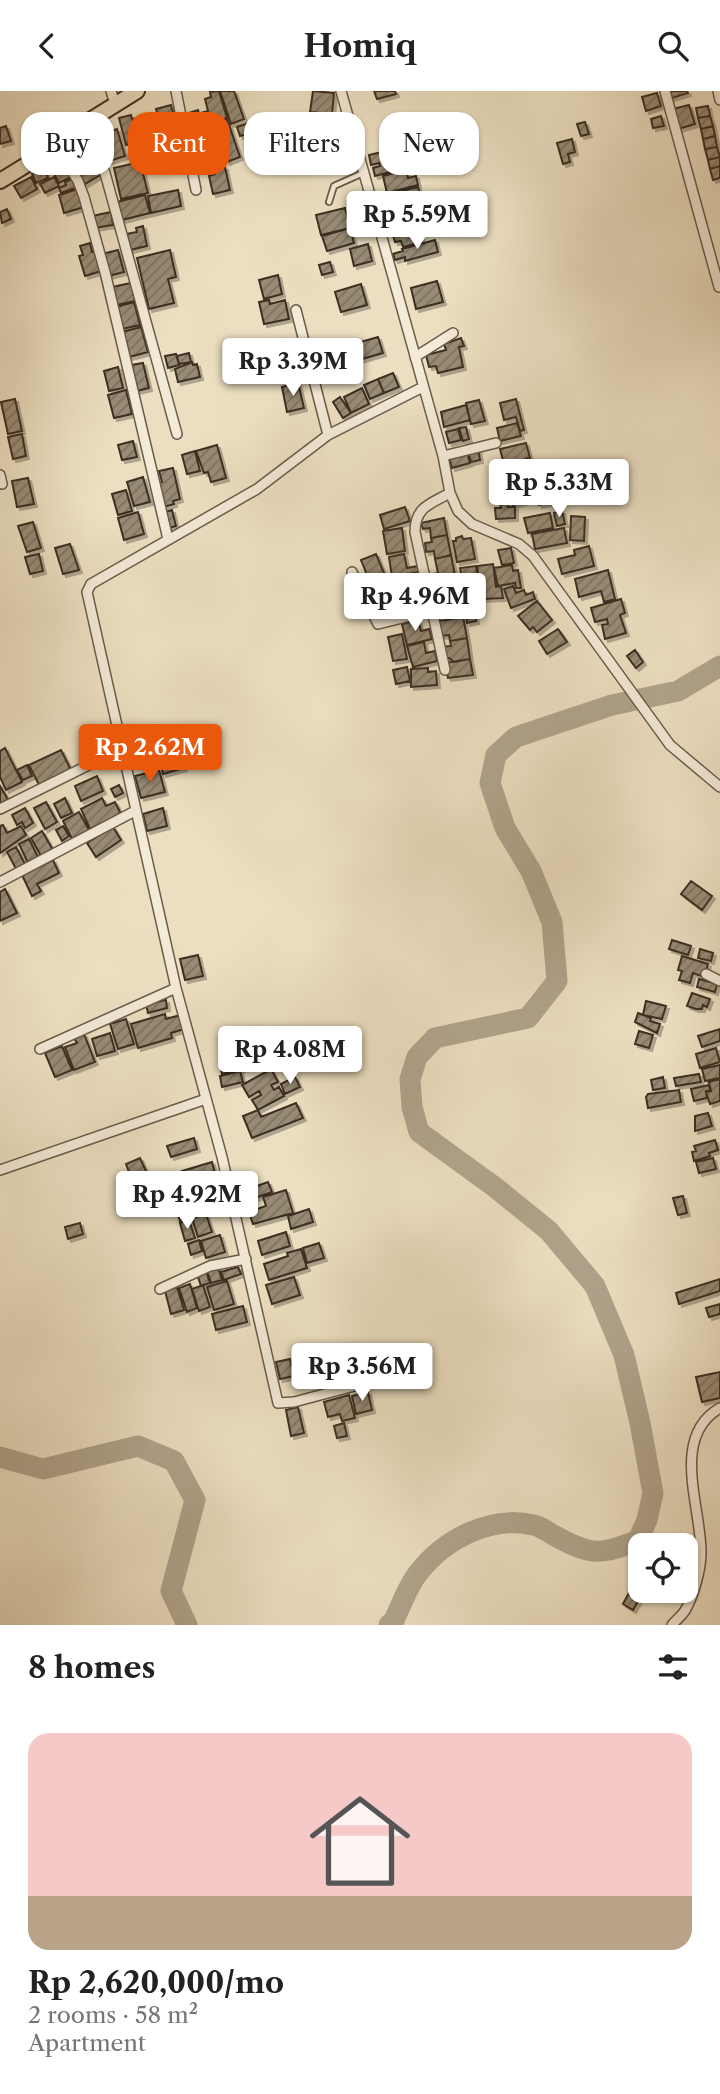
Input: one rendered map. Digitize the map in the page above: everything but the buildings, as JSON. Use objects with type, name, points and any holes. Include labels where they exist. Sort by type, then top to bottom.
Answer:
[{"type":"main road","points":[[97,112],[113,97],[137,91]]},
{"type":"main road","points":[[0,181],[21,168]]},
{"type":"street","points":[[176,91],[196,190]]},
{"type":"street","points":[[341,91],[347,112]]},
{"type":"street","points":[[664,91],[719,287]]},
{"type":"street","points":[[718,91],[720,100]]},
{"type":"street","points":[[72,175],[84,197],[169,539]]},
{"type":"street","points":[[106,175],[177,434]]},
{"type":"street","points":[[364,175],[443,456],[450,493],[458,510],[466,519],[519,544],[533,556],[670,745],[720,787]]},
{"type":"street","points":[[296,310],[328,435]]},
{"type":"street","points":[[415,357],[453,333]]},
{"type":"street","points":[[358,1385],[294,1402],[278,1403],[246,1259],[176,988],[87,592],[92,584],[257,489],[328,435],[423,387]]},
{"type":"street","points":[[443,456],[496,443]]},
{"type":"street","points":[[445,670],[415,532],[415,520],[425,507],[450,493]]},
{"type":"street","points":[[352,572],[378,624],[431,611]]},
{"type":"street","points":[[0,809],[121,750]]},
{"type":"street","points":[[0,882],[135,811]]},
{"type":"street","points":[[706,974],[720,981]]},
{"type":"street","points":[[40,1049],[176,988]]},
{"type":"street","points":[[0,1170],[206,1098]]},
{"type":"street","points":[[160,1289],[210,1266],[246,1259]]},
{"type":"street","points":[[671,1625],[685,1611],[696,1583],[701,1554],[691,1457],[696,1434],[702,1423],[720,1408]]},
{"type":"lane","points":[[329,202],[334,186],[359,175]]},
{"type":"waterway","points":[[389,1625],[419,1572],[442,1549],[470,1532],[501,1523],[533,1525],[579,1548],[606,1551],[638,1540],[647,1520],[653,1493],[640,1423],[624,1355],[595,1286],[549,1231],[419,1132],[412,1107],[410,1079],[417,1057],[435,1038],[528,1018],[557,981],[552,922],[531,871],[505,828],[490,783],[496,755],[516,737],[612,705],[678,691],[720,666]]},
{"type":"waterway","points":[[0,1457],[43,1469],[138,1446],[174,1461],[195,1500],[171,1591],[187,1625]]}]
